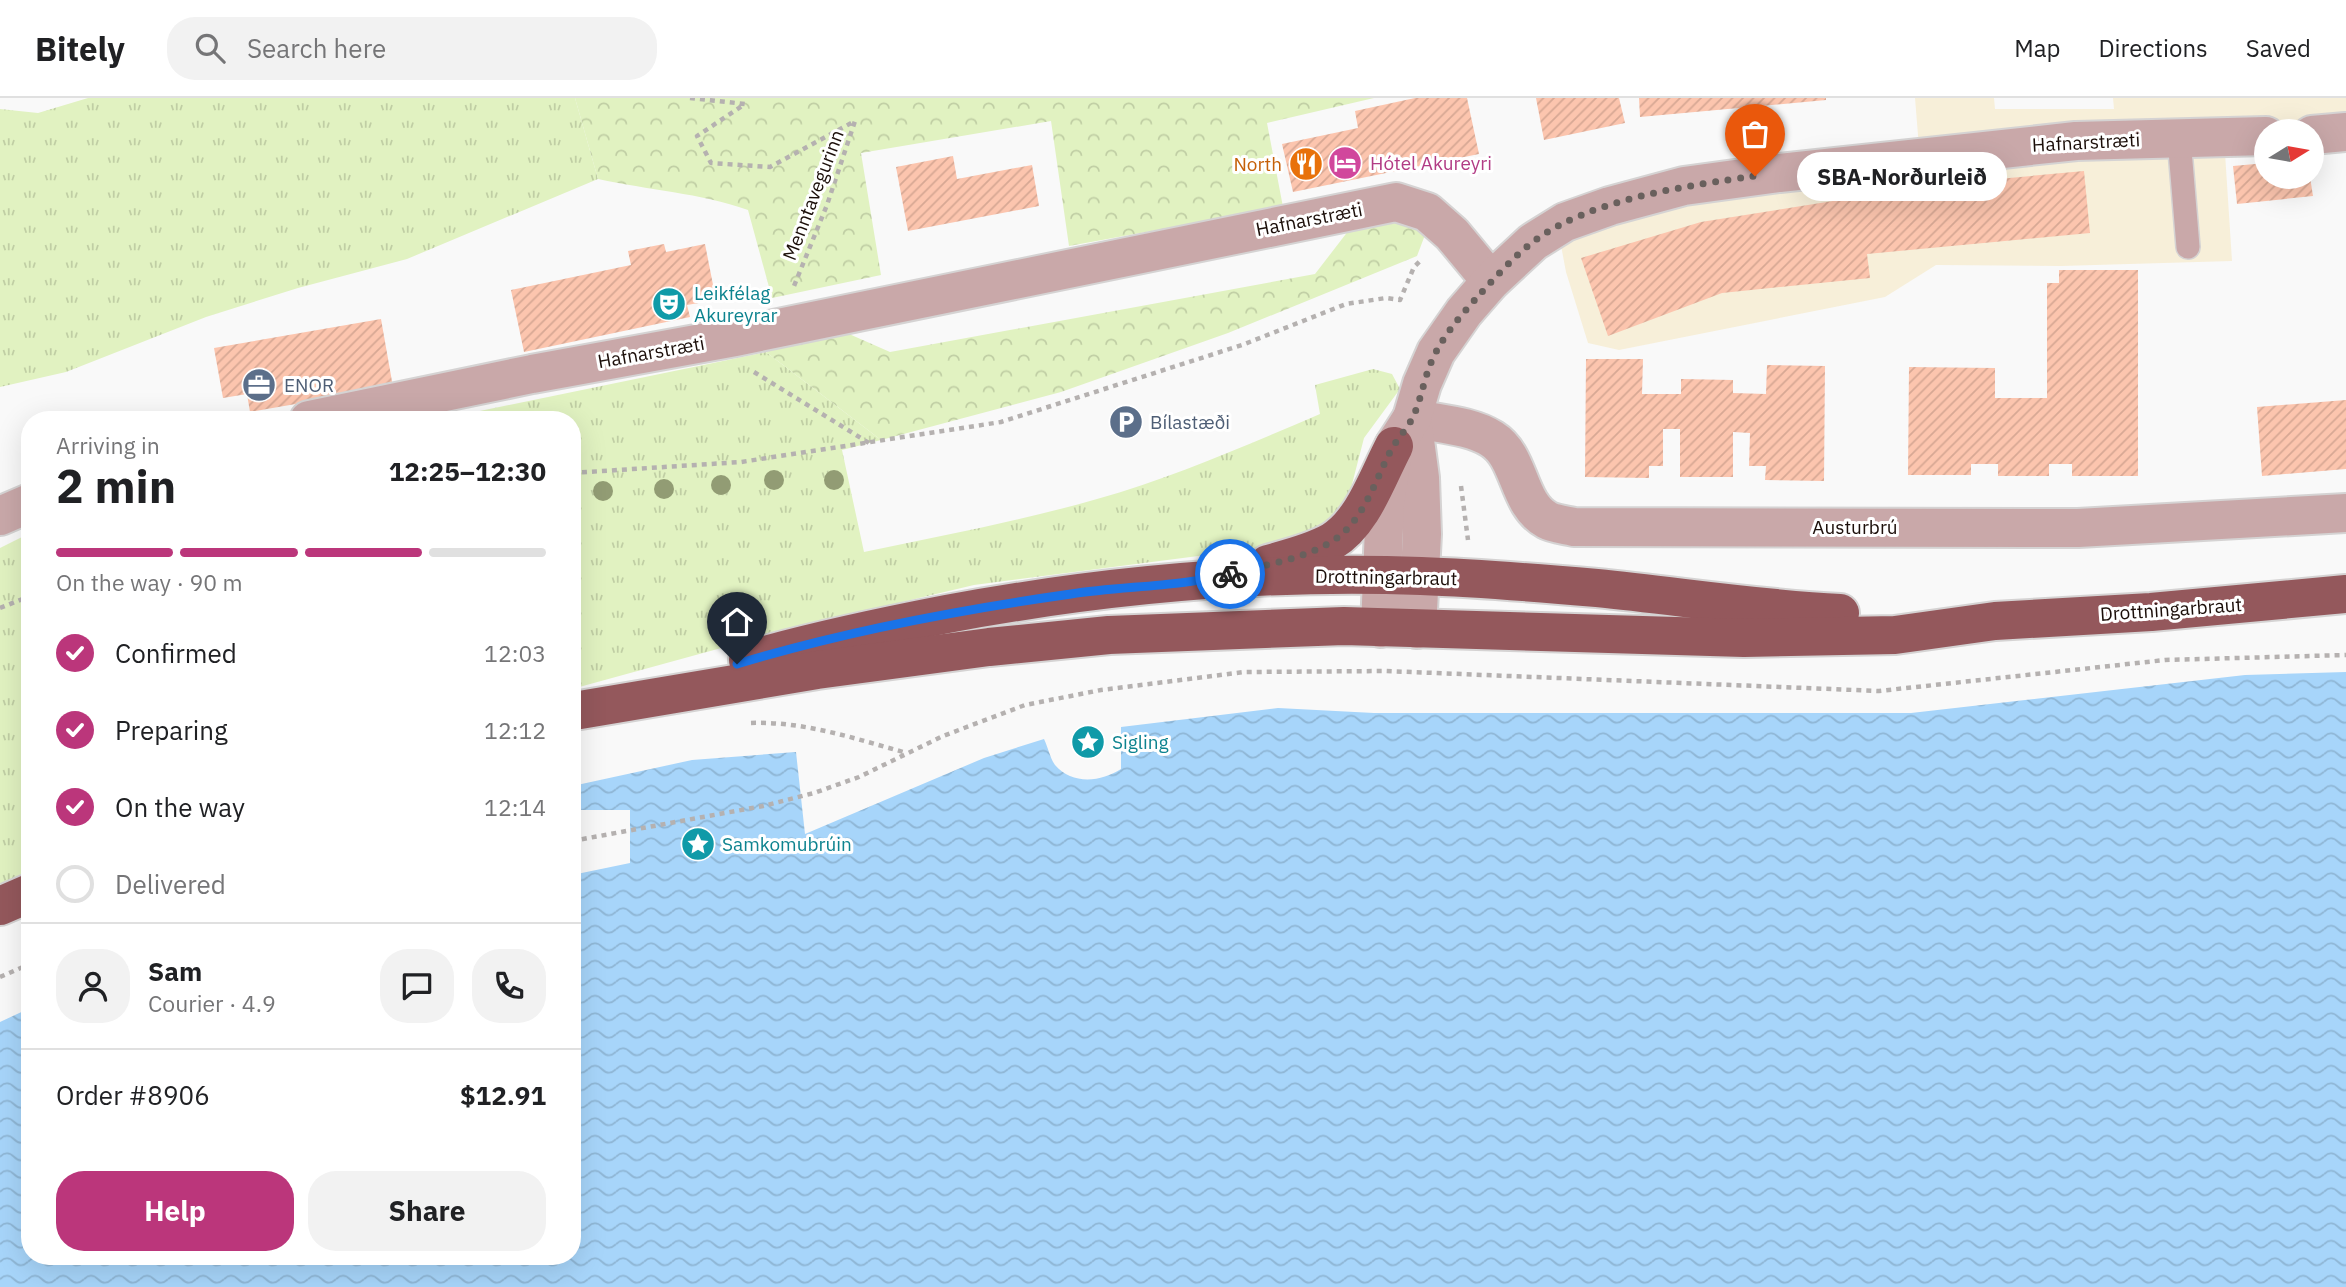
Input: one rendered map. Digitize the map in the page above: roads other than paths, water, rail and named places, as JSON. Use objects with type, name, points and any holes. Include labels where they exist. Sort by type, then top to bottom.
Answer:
[{"type":"highway","points":[[1212,579],[1306,553],[1332,541],[1350,526],[1363,507],[1403,432]]},
{"type":"highway","name":"Drottningarbraut","points":[[581,710],[789,648],[883,626],[1019,601],[1109,588],[1212,579],[1325,574],[1420,576],[1597,588],[1788,610],[1995,621]]},
{"type":"highway","name":"Drottningarbraut","points":[[581,710],[817,670],[989,647],[1122,635],[1291,627],[1744,638],[1895,635],[1995,621],[2151,612],[2346,594]]},
{"type":"highway","points":[[0,906],[21,897]]},
{"type":"street","points":[[2324,134],[2346,132]]},
{"type":"street","name":"Hafnarstræti","points":[[353,411],[799,324],[1396,201],[1427,212],[1452,234],[1491,281],[1532,242],[1565,222],[1610,206],[1684,186],[1995,148],[2076,141],[2254,136]]},
{"type":"street","points":[[1398,628],[1382,576],[1385,503],[1403,432],[1436,352],[1464,312],[1491,281]]},
{"type":"street","name":"Austurbrú","points":[[1403,432],[1463,429],[1494,440],[1511,462],[1528,500],[1547,520],[1574,527],[2078,528],[2346,513]]},
{"type":"street","points":[[1398,628],[1420,576],[1420,478],[1403,432]]},
{"type":"street","points":[[0,516],[21,507]]},
{"type":"lane","points":[[2179,138],[2188,247]]},
{"type":"water","points":[[2346,672],[2346,1287],[0,1287],[0,1022],[21,1012],[21,1265],[581,1265],[581,873],[630,863],[630,810],[581,810],[581,784],[692,760],[796,752],[805,834],[984,758],[1044,739],[1053,762],[1062,771],[1078,778],[1096,779],[1121,769],[1121,727],[1278,708],[1374,713],[1911,713],[2245,675]]},
{"type":"place","name":"Hótel Akureyri","points":[[1345,163]]},
{"type":"place","name":"North","points":[[1306,164]]},
{"type":"place","name":"SBA-Norðurleið","points":[[1755,176]]},
{"type":"place","name":"Leikfélag Akureyrar","points":[[669,304]]},
{"type":"place","name":"ENOR","points":[[259,385]]},
{"type":"place","name":"Bílastæði","points":[[1126,422]]},
{"type":"place","name":"Sigling","points":[[1088,742]]},
{"type":"place","name":"Samkomubrúin","points":[[698,844]]}]
